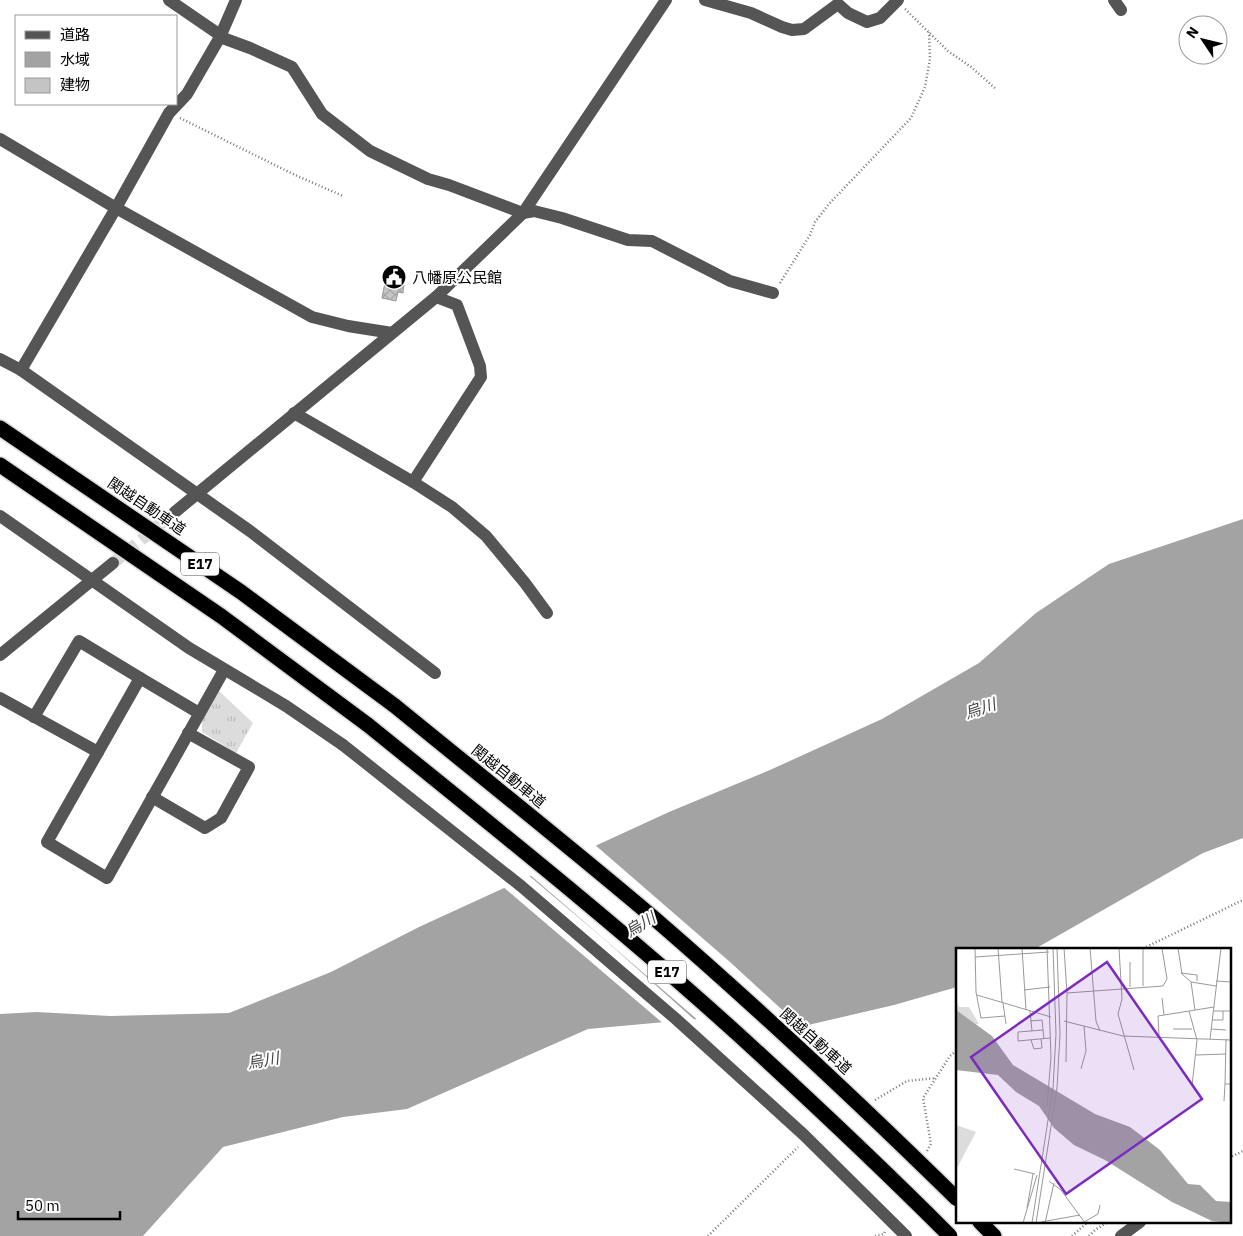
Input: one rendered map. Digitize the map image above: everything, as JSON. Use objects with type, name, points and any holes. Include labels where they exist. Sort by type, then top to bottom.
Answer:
[{"type":"highway","name":"関越自動車道","points":[[0,428],[241,592],[395,706],[656,920],[837,1083],[956,1198]]},
{"type":"highway","name":"E17","points":[[0,465],[221,616],[368,725],[541,865],[734,1030],[950,1236]]},
{"type":"highway","points":[[982,1224],[994,1236]]},
{"type":"street","points":[[169,0],[220,35],[220,37],[292,67],[322,114],[370,151],[428,179],[450,185],[523,213],[534,211],[562,218],[628,240],[652,241],[730,281],[773,293]]},
{"type":"street","points":[[178,104],[187,94],[220,37],[236,0]]},
{"type":"street","points":[[175,512],[436,297],[523,213],[666,0]]},
{"type":"street","points":[[704,0],[751,13],[792,30],[804,29],[838,4],[848,13],[867,22],[880,18],[898,0]]},
{"type":"street","points":[[21,370],[170,113],[177,105]]},
{"type":"street","points":[[0,139],[116,208],[312,317],[348,326],[392,333]]},
{"type":"street","points":[[413,482],[481,377],[480,366],[457,305],[436,297]]},
{"type":"street","points":[[0,359],[21,370],[250,531],[435,673]]},
{"type":"street","points":[[294,414],[413,482],[452,507],[486,536],[547,613]]},
{"type":"street","points":[[0,516],[181,642],[224,670],[286,706],[343,745],[521,886],[669,1013],[804,1135],[906,1236]]},
{"type":"street","points":[[0,655],[113,563]]},
{"type":"street","points":[[34,717],[79,641],[199,713]]},
{"type":"street","points":[[140,678],[48,842],[107,878],[224,670]]},
{"type":"street","points":[[0,698],[98,752]]},
{"type":"street","points":[[152,797],[204,828],[221,818],[249,767],[188,733]]},
{"type":"street","points":[[1121,1236],[1137,1224]]},
{"type":"path","points":[[898,0],[948,52],[971,67],[996,90]]},
{"type":"path","points":[[773,293],[810,235],[815,222],[829,204],[911,118],[925,87],[930,59],[929,32]]},
{"type":"path","points":[[170,113],[295,175],[344,196]]},
{"type":"path","points":[[1144,948],[1243,900]]},
{"type":"path","points":[[1230,1158],[1243,1151]]},
{"type":"path","points":[[1072,1236],[1086,1224]]},
{"type":"path","points":[[1089,1236],[1105,1224]]},
{"type":"green space","points":[[218,690],[253,723],[236,753],[202,732],[202,721]]},
{"type":"water","name":"烏川","points":[[1243,519],[1243,838],[1203,853],[1037,948],[956,948],[956,987],[894,1005],[791,1029],[698,1019],[588,1029],[407,1109],[343,1117],[223,1147],[143,1236],[0,1236],[0,1014],[37,1012],[110,1016],[229,1013],[331,972],[419,927],[669,812],[770,770],[882,719],[979,663],[1036,613],[1109,564]]},
{"type":"pier","points":[[594,844],[730,962],[803,1029],[790,1032],[700,1022],[529,874]]},
{"type":"pier","points":[[527,874],[604,939],[697,1022],[665,1025],[502,886]]},
{"type":"building","name":"八幡原公民館","points":[[388,267],[402,270],[399,284],[404,285],[403,293],[398,292],[396,301],[382,298]]},
{"type":"tunnel","points":[[113,563],[175,512]]},
{"type":"place","name":"八幡原公民館","points":[[394,277]]}]
